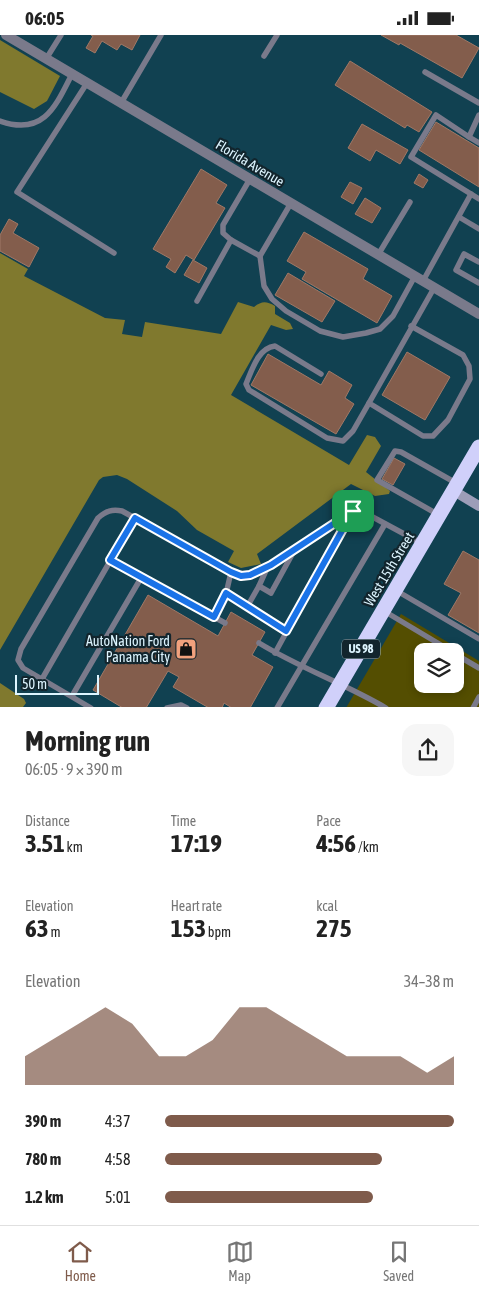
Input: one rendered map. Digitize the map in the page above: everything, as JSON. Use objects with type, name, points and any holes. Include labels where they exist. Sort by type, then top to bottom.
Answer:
[{"type":"highway","name":"West 15th Street","points":[[326,707],[479,447]]},
{"type":"street","name":"Florida Avenue","points":[[6,35],[479,314]]},
{"type":"street","points":[[456,488],[479,506]]},
{"type":"lane","points":[[46,59],[60,35]]},
{"type":"lane","points":[[121,103],[161,35]]},
{"type":"lane","points":[[264,56],[277,35]]},
{"type":"lane","points":[[425,72],[479,103]]},
{"type":"lane","points":[[0,121],[28,126],[44,119],[58,102],[72,74]]},
{"type":"lane","points":[[87,83],[17,193],[114,253]]},
{"type":"lane","points":[[479,143],[436,115],[411,157],[479,199]]},
{"type":"lane","points":[[469,137],[479,115]]},
{"type":"lane","points":[[250,179],[223,225],[223,233],[231,240],[260,256]]},
{"type":"lane","points":[[291,203],[260,256],[264,286],[272,299],[286,311],[320,331],[343,337],[380,329],[393,316],[460,217],[472,194]]},
{"type":"lane","points":[[378,255],[410,202]]},
{"type":"lane","points":[[460,217],[479,229]]},
{"type":"lane","points":[[197,301],[231,240]]},
{"type":"lane","points":[[479,263],[464,254],[456,270],[479,283]]},
{"type":"lane","points":[[321,374],[275,346],[268,347],[261,353],[246,384],[249,390],[327,437],[343,441],[353,431],[434,288]]},
{"type":"lane","points":[[369,403],[423,436],[432,436],[448,420],[470,379],[470,366],[463,355],[412,326]]},
{"type":"lane","points":[[440,515],[376,480],[395,451],[401,452],[456,488]]},
{"type":"lane","points":[[91,707],[42,679],[20,664],[18,660],[21,649],[98,518],[105,512],[122,511],[241,576],[250,575],[268,566],[353,511],[362,512],[423,544]]},
{"type":"lane","points":[[275,653],[353,511]]},
{"type":"lane","points":[[42,679],[135,518]]},
{"type":"lane","points":[[277,707],[300,664],[385,524]]},
{"type":"lane","points":[[259,586],[271,593],[295,549]]},
{"type":"lane","points":[[110,560],[225,623]]},
{"type":"lane","points":[[246,607],[259,586],[268,566]]},
{"type":"lane","points":[[214,617],[226,593],[231,572]]},
{"type":"lane","points":[[72,696],[141,578]]},
{"type":"lane","points":[[395,590],[479,639]]},
{"type":"lane","points":[[226,593],[286,631]]},
{"type":"lane","points":[[383,611],[437,643]]},
{"type":"lane","points":[[259,643],[322,677],[341,683],[386,707]]},
{"type":"lane","points":[[464,659],[479,668]]},
{"type":"lane","points":[[473,707],[479,697]]},
{"type":"lane","points":[[167,707],[181,705],[187,707]]},
{"type":"shaded area","points":[[0,40],[60,76],[47,101],[34,109],[0,92]]},
{"type":"shaded area","points":[[0,253],[28,269],[24,276],[105,318],[125,320],[122,334],[142,337],[145,322],[221,334],[238,302],[254,307],[264,302],[275,306],[275,314],[290,323],[293,329],[286,330],[271,325],[231,395],[349,465],[367,435],[375,437],[381,446],[366,472],[390,491],[389,494],[375,496],[351,484],[257,554],[261,564],[241,568],[228,562],[234,551],[197,530],[177,511],[127,479],[117,475],[103,477],[99,480],[0,650]]},
{"type":"shaded area","points":[[401,614],[449,643],[414,643],[414,693],[464,693],[464,652],[479,661],[479,707],[347,707]]},
{"type":"shaded area","points":[[0,683],[24,699],[26,703],[23,707],[0,707]]},
{"type":"building","points":[[91,35],[140,35],[132,50],[121,44],[117,50],[102,41],[95,53],[86,48],[93,36]]},
{"type":"building","points":[[381,35],[456,35],[479,48],[462,78],[400,43],[399,45]]},
{"type":"building","points":[[350,61],[432,112],[419,132],[407,125],[405,128],[335,85]]},
{"type":"building","points":[[436,122],[479,148],[479,187],[419,150]]},
{"type":"building","points":[[362,124],[408,150],[400,164],[376,150],[370,161],[348,148]]},
{"type":"building","points":[[201,169],[227,185],[216,203],[225,208],[194,260],[186,255],[175,273],[166,267],[171,259],[153,249]]},
{"type":"building","points":[[419,174],[428,180],[423,188],[414,183]]},
{"type":"building","points":[[350,182],[362,188],[353,204],[341,197]]},
{"type":"building","points":[[365,198],[381,208],[372,223],[355,214]]},
{"type":"building","points":[[9,219],[18,224],[13,233],[39,248],[29,267],[0,251],[0,235]]},
{"type":"building","points":[[304,232],[368,269],[363,279],[392,296],[377,323],[302,279],[306,272],[287,261]]},
{"type":"building","points":[[193,260],[207,268],[199,283],[184,275]]},
{"type":"building","points":[[288,273],[335,301],[322,322],[275,295]]},
{"type":"building","points":[[407,352],[450,377],[425,420],[382,395]]},
{"type":"building","points":[[268,354],[321,385],[329,371],[352,385],[345,398],[354,404],[336,434],[251,385]]},
{"type":"building","points":[[394,458],[405,464],[393,485],[382,479]]},
{"type":"building","points":[[463,551],[479,560],[479,633],[448,615],[461,593],[444,584]]},
{"type":"building","name":"AutoNation Ford Panama City","points":[[148,595],[218,636],[231,612],[265,632],[252,655],[273,667],[251,707],[230,707],[224,703],[222,707],[207,707],[173,687],[179,677],[168,671],[147,707],[121,707],[93,690]]},
{"type":"place","name":"AutoNation Ford Panama City","points":[[186,649]]},
{"type":"route","points":[[353,511],[286,631],[226,593],[214,617],[110,560],[135,518],[231,572],[241,576],[250,575],[271,565],[353,511]]}]
